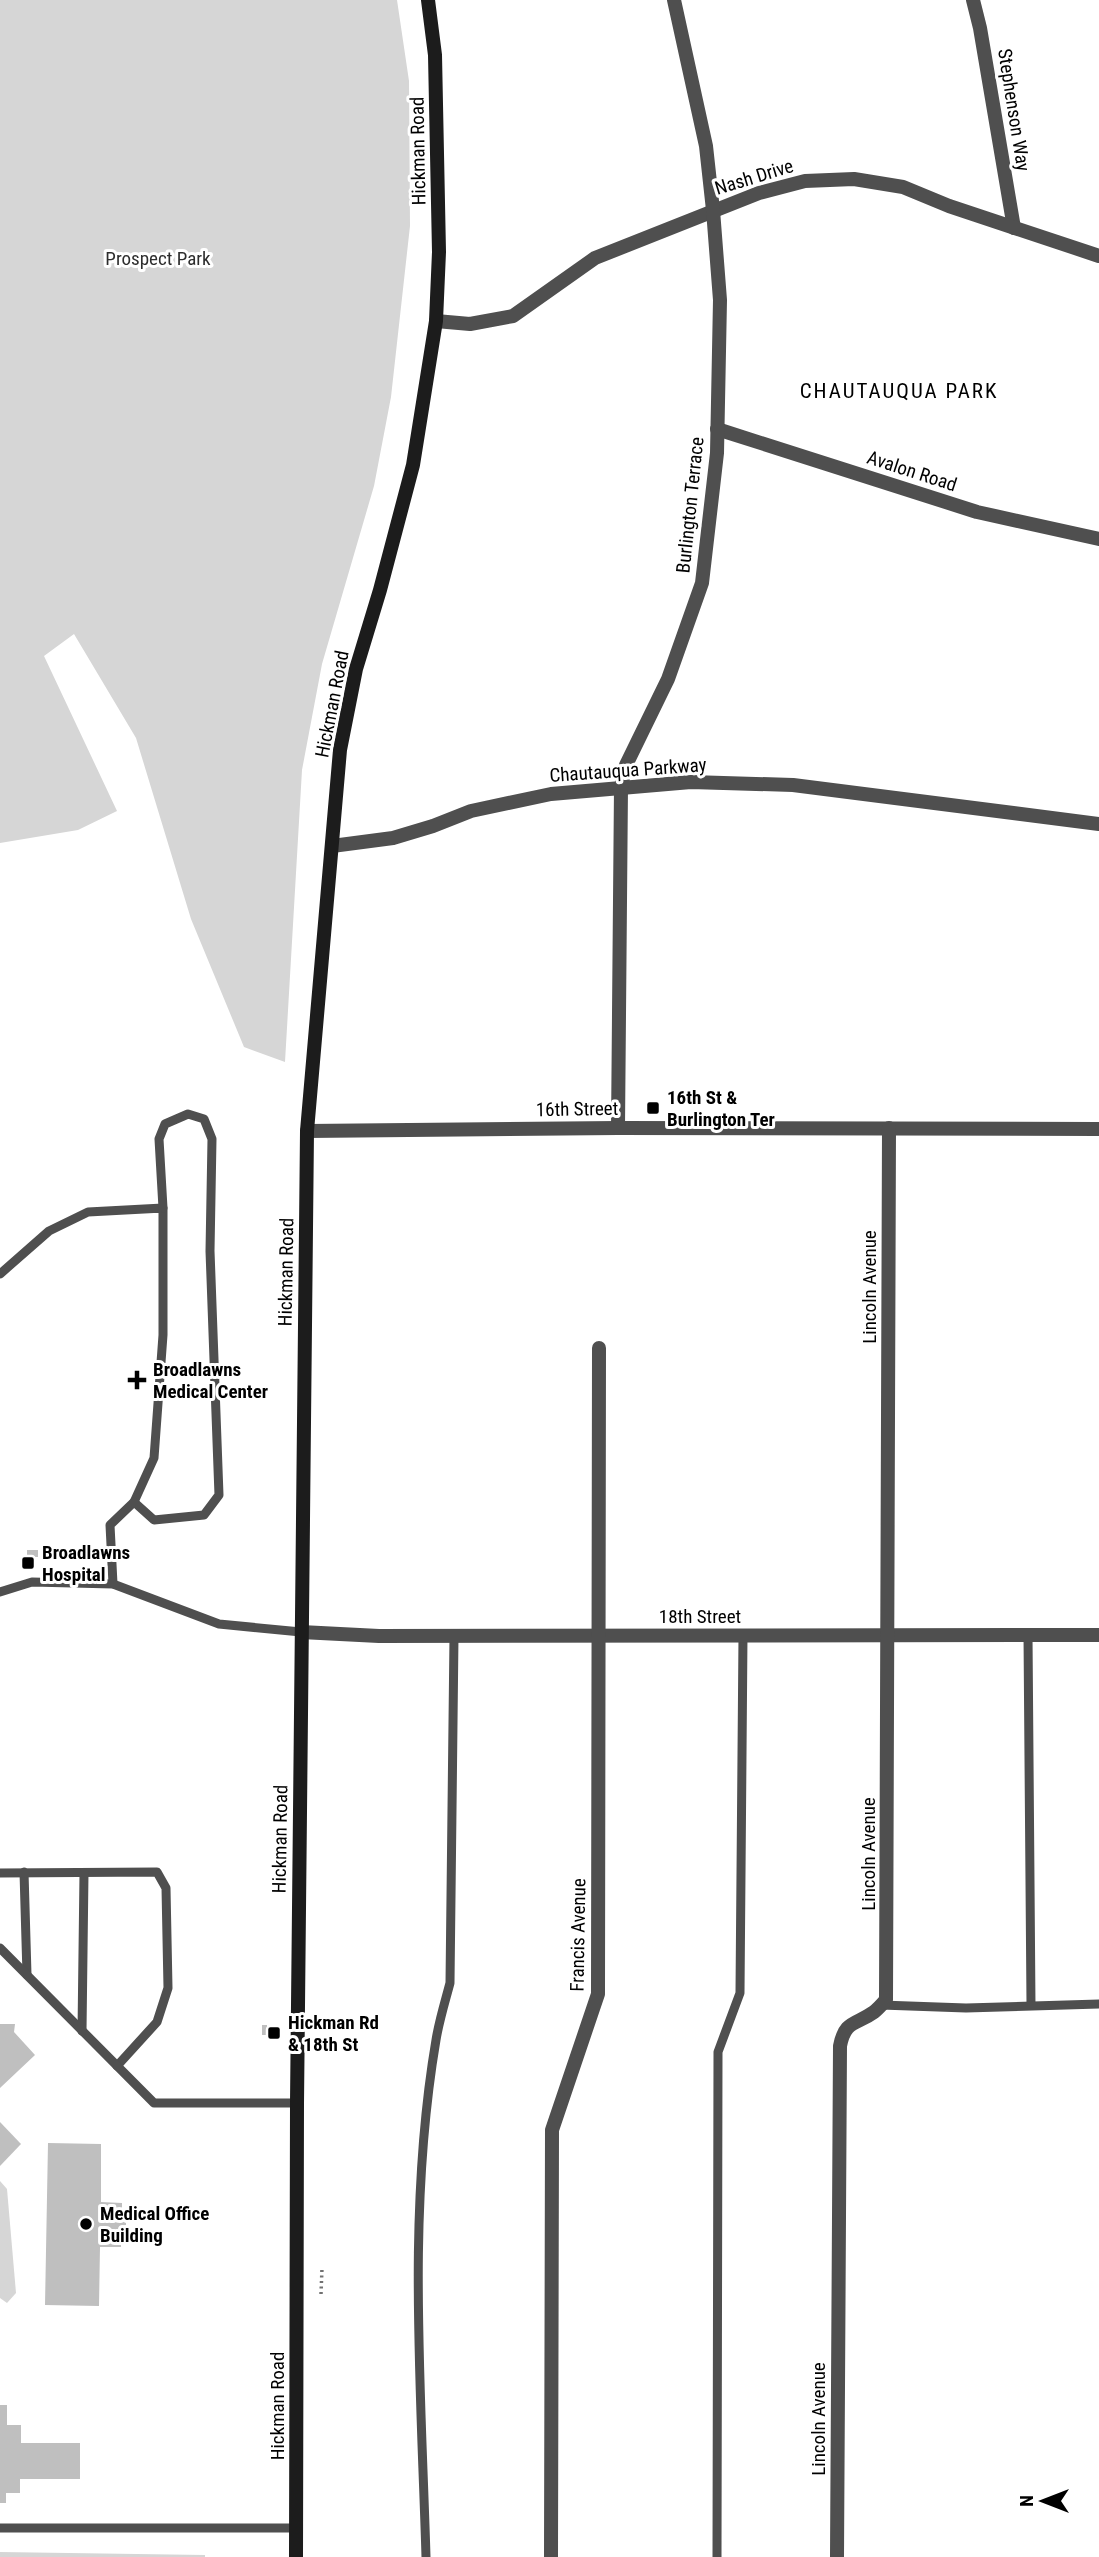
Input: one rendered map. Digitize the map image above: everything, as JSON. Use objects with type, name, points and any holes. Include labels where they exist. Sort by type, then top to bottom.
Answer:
[{"type":"main road","name":"Hickman Road","points":[[296,2557],[297,2103],[307,1131],[340,750],[356,669],[413,465],[436,321],[439,252],[435,55],[428,0]]},
{"type":"street","name":"Burlington Terrace","points":[[618,1128],[621,787],[626,765],[668,679],[702,583],[717,453],[720,300],[713,210],[706,146],[674,0]]},
{"type":"street","name":"Stephenson Way","points":[[973,0],[980,27],[1014,228]]},
{"type":"street","name":"Nash Drive","points":[[436,321],[470,324],[513,316],[595,258],[759,192],[805,181],[854,179],[903,187],[1099,256]]},
{"type":"street","name":"Avalon Road","points":[[717,429],[977,512],[1099,539]]},
{"type":"street","name":"Chautauqua Parkway","points":[[332,846],[393,838],[433,827],[471,811],[551,794],[691,782],[793,785],[1099,824]]},
{"type":"street","name":"16th Street","points":[[307,1131],[618,1128],[1099,1129]]},
{"type":"street","name":"Lincoln Avenue","points":[[837,2557],[840,2046],[842,2034],[848,2025],[874,2012],[886,2000],[889,1128]]},
{"type":"street","name":"Francis Avenue","points":[[551,2557],[552,2130],[598,1994],[599,1348]]},
{"type":"street","name":"18th Street","points":[[301,1632],[379,1636],[1099,1635]]},
{"type":"lane","points":[[113,1584],[110,1525],[134,1502],[154,1458],[163,1335],[163,1208],[159,1139],[165,1124],[188,1114],[204,1119],[212,1139],[209,1251],[219,1495],[204,1515],[154,1520],[134,1502]]},
{"type":"lane","points":[[0,1274],[49,1231],[88,1212],[163,1208]]},
{"type":"lane","points":[[0,1592],[32,1582],[113,1584],[219,1624],[301,1632]]},
{"type":"lane","points":[[717,2557],[718,2052],[740,1993],[743,1635]]},
{"type":"lane","points":[[1028,1635],[1031,2005]]},
{"type":"lane","points":[[426,2557],[418,2235],[425,2134],[436,2039],[450,1983],[454,1636]]},
{"type":"lane","points":[[24,1872],[27,1975]]},
{"type":"lane","points":[[0,1874],[157,1872],[166,1888],[168,1989],[158,2022],[117,2066]]},
{"type":"lane","points":[[82,2031],[84,1873]]},
{"type":"lane","points":[[0,1948],[154,2103],[297,2103]]},
{"type":"lane","points":[[0,1963],[13,1961]]},
{"type":"lane","points":[[881,2005],[966,2008],[1099,2004]]},
{"type":"lane","points":[[0,2528],[296,2528]]},
{"type":"path","points":[[321,2294],[322,2268]]},
{"type":"green space","name":"Prospect Park","points":[[0,0],[397,0],[409,81],[410,226],[391,397],[374,486],[322,664],[302,770],[285,1062],[244,1047],[191,919],[136,738],[74,634],[44,656],[117,811],[78,830],[0,843]]},
{"type":"green space","points":[[0,2181],[7,2189],[16,2293],[7,2303],[0,2298]]},
{"type":"green space","points":[[0,2552],[205,2555],[205,2557],[0,2557]]},
{"type":"building","points":[[27,1550],[38,1550],[38,1557],[27,1557]]},
{"type":"building","points":[[0,2024],[15,2024],[14,2032],[35,2055],[0,2088]]},
{"type":"building","points":[[262,2025],[267,2025],[267,2035],[262,2035]]},
{"type":"building","points":[[0,2122],[21,2144],[0,2166]]},
{"type":"building","name":"Medical Office Building","points":[[48,2143],[101,2144],[101,2202],[122,2203],[122,2216],[126,2216],[126,2233],[121,2233],[121,2247],[100,2247],[99,2306],[45,2305]]},
{"type":"building","points":[[0,2405],[7,2405],[7,2425],[21,2425],[21,2443],[80,2443],[80,2479],[20,2479],[20,2493],[6,2493],[6,2503],[0,2503]]},
{"type":"place","name":"16th St & Burlington Ter","points":[[653,1108]]},
{"type":"place","name":"Broadlawns Medical Center","points":[[137,1380]]},
{"type":"place","name":"Broadlawns Hospital","points":[[28,1563]]},
{"type":"place","name":"Hickman Rd & 18th St","points":[[274,2033]]},
{"type":"place","name":"Medical Office Building","points":[[86,2224]]},
{"type":"district","name":"CHAUTAUQUA PARK","points":[[899,391]]}]
